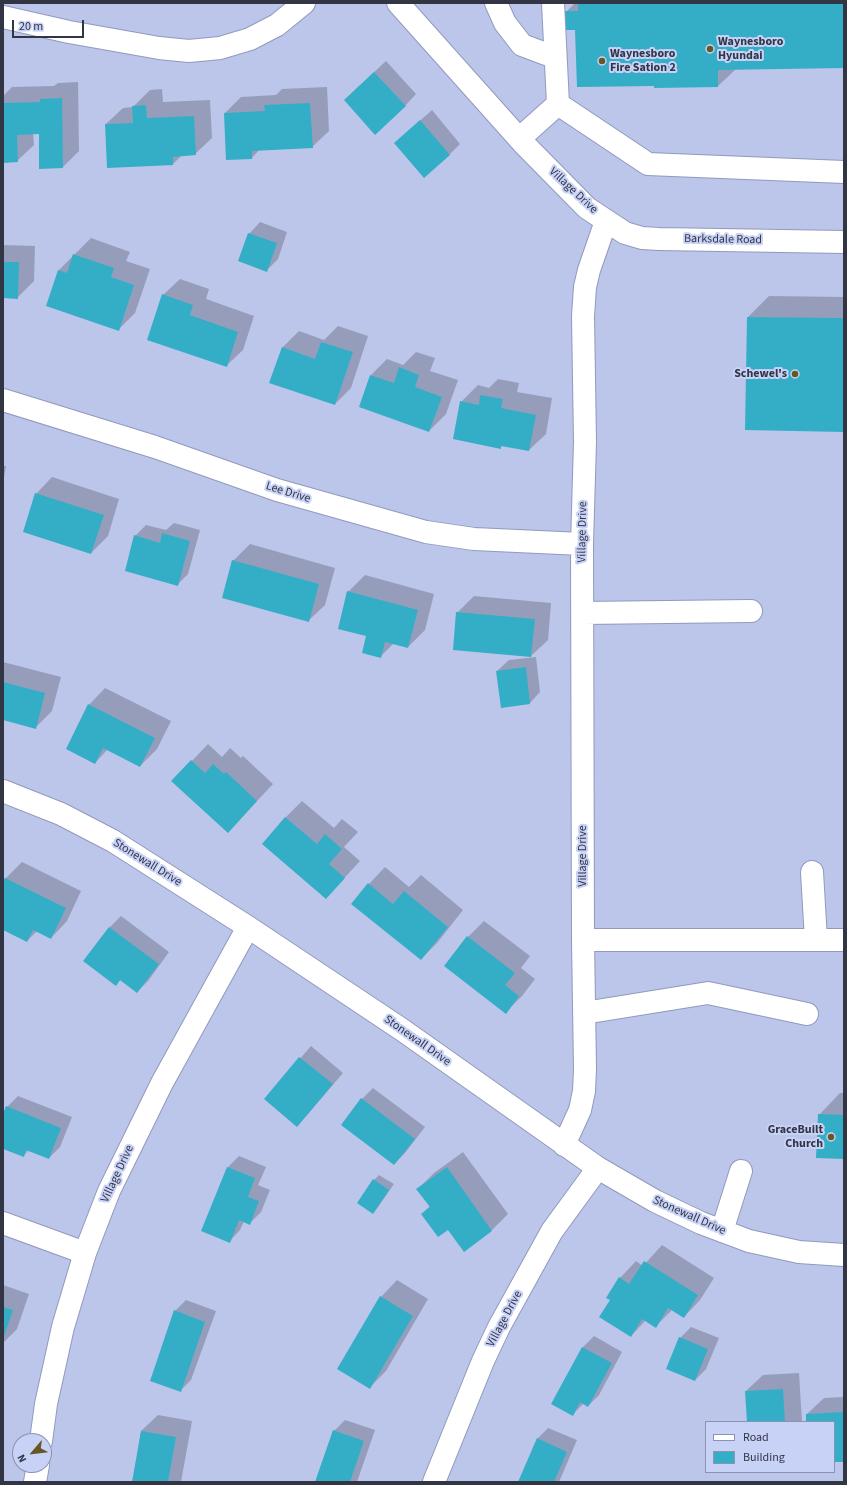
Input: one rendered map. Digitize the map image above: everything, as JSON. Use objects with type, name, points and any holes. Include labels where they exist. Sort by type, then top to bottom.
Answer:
[{"type":"street","points":[[3,17],[69,32],[159,48],[190,51],[220,48],[250,39],[277,25],[304,3]]},
{"type":"street","name":"Village Drive","points":[[398,3],[520,138],[587,208],[606,221],[589,270],[584,309],[585,442],[582,544],[583,940],[585,1069],[584,1091],[580,1110],[564,1145]]},
{"type":"street","points":[[496,3],[505,23],[522,45],[554,56]]},
{"type":"street","points":[[553,3],[554,56],[558,104]]},
{"type":"street","points":[[520,138],[558,104]]},
{"type":"street","points":[[558,104],[648,164],[844,172]]},
{"type":"street","name":"Barksdale Road","points":[[606,221],[625,233],[642,238],[844,242]]},
{"type":"street","name":"Lee Drive","points":[[3,400],[155,447],[277,490],[426,532],[474,539],[582,544]]},
{"type":"street","points":[[583,613],[751,611]]},
{"type":"street","name":"Stonewall Drive","points":[[3,791],[61,814],[113,841],[248,927],[401,1029],[598,1168],[655,1201],[701,1223],[748,1241],[799,1252],[844,1255]]},
{"type":"street","points":[[812,872],[816,940]]},
{"type":"street","name":"Village Drive","points":[[42,1433],[46,1404],[63,1327],[85,1253],[109,1191],[162,1083],[248,927]]},
{"type":"street","points":[[583,940],[844,940]]},
{"type":"street","points":[[584,1013],[708,993],[807,1014]]},
{"type":"street","name":"Village Drive","points":[[434,1482],[483,1361],[500,1327],[552,1231],[598,1168]]},
{"type":"street","points":[[722,1231],[741,1172]]},
{"type":"street","points":[[3,1223],[85,1253]]},
{"type":"building","name":"Waynesboro Hyundai","points":[[578,3],[844,3],[844,68],[718,70],[718,87],[577,87],[575,30],[565,30],[565,11],[578,11]]},
{"type":"building","points":[[374,72],[406,106],[375,135],[344,100]]},
{"type":"building","points":[[62,98],[63,168],[39,169],[39,134],[17,135],[18,162],[3,163],[3,103],[40,102],[40,99]]},
{"type":"building","points":[[310,103],[313,148],[252,151],[252,159],[226,160],[224,113],[265,111],[264,105]]},
{"type":"building","points":[[146,105],[147,118],[194,116],[196,155],[173,157],[173,165],[107,168],[105,124],[133,123],[132,106]]},
{"type":"building","points":[[420,120],[450,155],[424,178],[394,143]]},
{"type":"building","points":[[248,233],[277,243],[267,272],[238,261]]},
{"type":"building","points":[[73,254],[114,268],[111,277],[134,285],[119,331],[46,306],[58,270],[67,273]]},
{"type":"building","points":[[3,262],[19,262],[18,299],[3,298]]},
{"type":"building","points":[[162,294],[193,305],[190,315],[238,332],[227,367],[147,340]]},
{"type":"building","name":"Schewel's","points":[[747,317],[844,318],[844,432],[745,430]]},
{"type":"building","points":[[321,342],[353,352],[335,405],[269,383],[282,347],[315,359]]},
{"type":"building","points":[[399,367],[419,375],[415,387],[442,397],[429,432],[359,407],[370,375],[394,383]]},
{"type":"building","points":[[480,395],[503,399],[501,408],[536,415],[529,451],[501,446],[501,449],[453,439],[460,401],[479,405]]},
{"type":"building","points":[[35,493],[104,515],[91,554],[23,532]]},
{"type":"building","points":[[162,533],[190,541],[178,586],[125,571],[134,535],[160,543]]},
{"type":"building","points":[[232,560],[319,584],[309,622],[222,598]]},
{"type":"building","points":[[347,591],[418,610],[408,648],[385,642],[381,658],[362,653],[366,636],[338,629]]},
{"type":"building","points":[[456,612],[535,619],[531,657],[453,650]]},
{"type":"building","points":[[526,667],[530,704],[501,708],[496,671]]},
{"type":"building","points":[[3,682],[45,693],[36,729],[3,720]]},
{"type":"building","points":[[88,704],[155,738],[140,767],[103,748],[95,764],[66,749]]},
{"type":"building","points":[[191,760],[205,773],[213,764],[224,774],[226,772],[257,801],[228,833],[171,781]]},
{"type":"building","points":[[285,817],[317,844],[325,834],[342,849],[329,864],[345,878],[326,899],[262,844]]},
{"type":"building","points":[[5,878],[66,908],[51,939],[33,930],[27,942],[3,930],[3,881]]},
{"type":"building","points":[[368,883],[393,904],[404,891],[448,927],[421,960],[351,904]]},
{"type":"building","points":[[109,927],[159,964],[137,993],[120,980],[116,986],[83,961]]},
{"type":"building","points":[[467,936],[515,973],[505,985],[519,996],[506,1014],[444,966]]},
{"type":"building","points":[[299,1057],[333,1084],[297,1127],[264,1099]]},
{"type":"building","points":[[361,1098],[415,1139],[394,1165],[341,1125]]},
{"type":"building","points":[[6,1106],[61,1128],[49,1159],[26,1150],[24,1157],[3,1149],[3,1114]]},
{"type":"building","name":"GraceBuilt Church","points":[[818,1114],[844,1115],[844,1159],[816,1158]]},
{"type":"building","points":[[227,1167],[255,1178],[248,1197],[259,1201],[250,1225],[239,1220],[230,1243],[201,1231]]},
{"type":"building","points":[[447,1167],[492,1231],[464,1252],[448,1230],[438,1237],[421,1214],[430,1207],[416,1189]]},
{"type":"building","points":[[373,1179],[389,1190],[373,1214],[357,1203]]},
{"type":"building","points":[[644,1261],[698,1295],[684,1318],[668,1308],[656,1328],[642,1319],[631,1337],[599,1317],[610,1300],[606,1298],[619,1277],[629,1284]]},
{"type":"building","points":[[380,1296],[413,1316],[370,1389],[337,1369]]},
{"type":"building","points":[[3,1307],[13,1310],[3,1339]]},
{"type":"building","points":[[174,1310],[205,1322],[181,1392],[150,1381]]},
{"type":"building","points":[[679,1337],[708,1349],[695,1381],[666,1369]]},
{"type":"building","points":[[582,1347],[612,1363],[588,1407],[580,1402],[573,1416],[551,1404]]},
{"type":"building","points":[[783,1389],[785,1421],[747,1421],[745,1391]]},
{"type":"building","points":[[844,1412],[844,1462],[835,1462],[835,1421],[806,1421],[806,1414]]},
{"type":"building","points":[[333,1430],[364,1441],[350,1482],[315,1482]]},
{"type":"building","points":[[141,1431],[176,1437],[168,1482],[132,1482]]},
{"type":"building","points":[[537,1438],[567,1452],[554,1482],[518,1482]]},
{"type":"place","name":"Waynesboro Hyundai","points":[[710,49]]},
{"type":"place","name":"Waynesboro Fire Sation 2","points":[[602,61]]},
{"type":"place","name":"Schewel's","points":[[795,374]]},
{"type":"place","name":"GraceBuilt Church","points":[[831,1137]]}]
